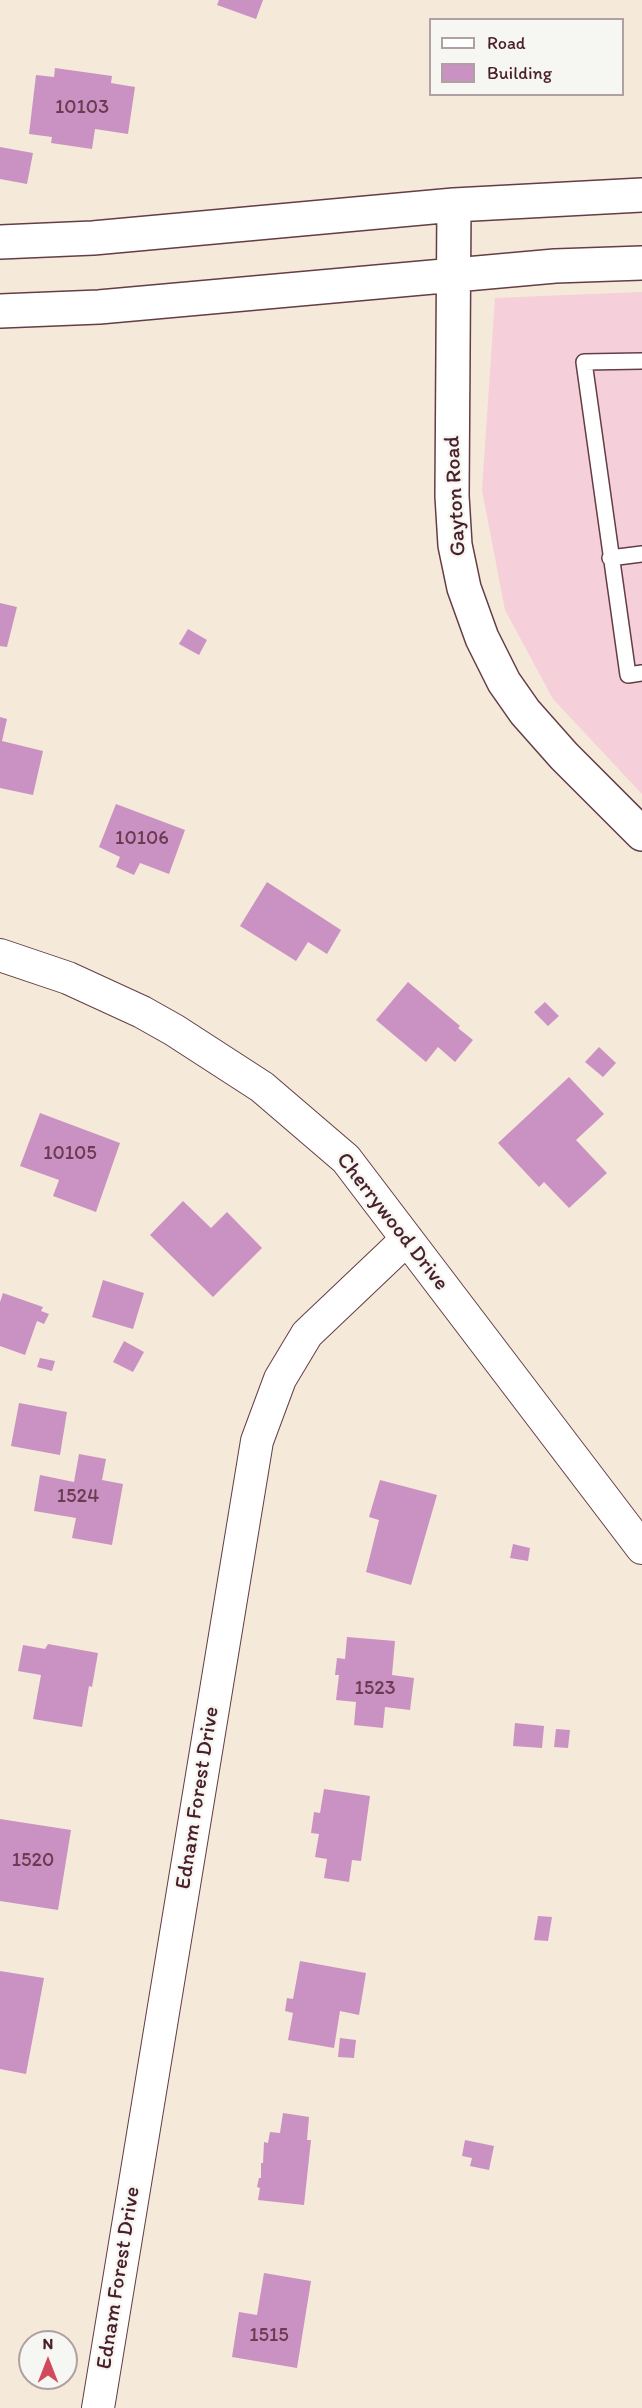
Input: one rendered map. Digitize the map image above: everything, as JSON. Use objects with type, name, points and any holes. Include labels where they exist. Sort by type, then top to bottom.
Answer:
[{"type":"main road","points":[[0,242],[93,238],[454,205],[642,195]]},
{"type":"main road","name":"Gayton Road","points":[[454,205],[452,496],[454,545],[464,588],[482,639],[504,682],[518,702],[564,756],[642,834]]},
{"type":"main road","points":[[0,311],[99,307],[555,266],[642,263]]},
{"type":"street","name":"Cherrywood Drive","points":[[0,955],[68,978],[142,1012],[262,1087],[346,1159],[642,1548]]},
{"type":"street","name":"Ednam Forest Drive","points":[[98,2408],[257,1441],[280,1379],[308,1334],[407,1239]]},
{"type":"lane","points":[[642,361],[584,362],[628,675],[642,673]]},
{"type":"lane","points":[[610,558],[642,554]]},
{"type":"shaded area","points":[[642,292],[642,794],[553,699],[505,610],[482,490],[495,298]]},
{"type":"building","points":[[219,0],[263,0],[256,19],[217,5]]},
{"type":"building","points":[[55,68],[112,76],[111,83],[135,87],[128,134],[95,129],[92,149],[51,143],[52,137],[29,134],[36,75],[54,77]]},
{"type":"building","points":[[0,147],[33,153],[27,184],[0,179]]},
{"type":"building","points":[[0,603],[17,607],[7,647],[0,646]]},
{"type":"building","points":[[188,629],[207,640],[199,655],[179,644]]},
{"type":"building","points":[[0,717],[7,719],[2,741],[43,751],[33,795],[0,788]]},
{"type":"building","points":[[116,804],[185,830],[169,874],[140,863],[134,875],[116,867],[120,857],[99,847]]},
{"type":"building","points":[[267,882],[341,930],[327,954],[308,942],[296,961],[240,926]]},
{"type":"building","points":[[408,982],[473,1040],[455,1062],[438,1047],[426,1062],[376,1020]]},
{"type":"building","points":[[545,1002],[559,1016],[548,1026],[534,1012]]},
{"type":"building","points":[[599,1047],[616,1063],[603,1077],[585,1062]]},
{"type":"building","points":[[569,1077],[604,1114],[576,1140],[607,1173],[569,1208],[544,1182],[539,1187],[498,1143]]},
{"type":"building","points":[[40,1113],[120,1143],[96,1212],[53,1196],[59,1180],[20,1166]]},
{"type":"building","points":[[183,1201],[211,1228],[227,1212],[262,1248],[213,1297],[150,1235]]},
{"type":"building","points":[[103,1280],[144,1293],[133,1329],[92,1317]]},
{"type":"building","points":[[3,1293],[43,1307],[41,1311],[49,1314],[44,1324],[37,1321],[25,1355],[0,1346],[0,1302]]},
{"type":"building","points":[[124,1341],[144,1352],[133,1372],[113,1362]]},
{"type":"building","points":[[40,1358],[55,1361],[52,1371],[37,1367]]},
{"type":"building","points":[[19,1403],[67,1412],[60,1455],[11,1446]]},
{"type":"building","points":[[79,1454],[106,1459],[102,1480],[123,1484],[112,1545],[72,1538],[76,1518],[34,1511],[40,1475],[74,1482]]},
{"type":"building","points":[[380,1480],[437,1495],[411,1585],[366,1572],[379,1520],[369,1517]]},
{"type":"building","points":[[513,1544],[530,1548],[528,1561],[510,1558]]},
{"type":"building","points":[[347,1637],[395,1641],[392,1675],[414,1678],[410,1710],[385,1707],[383,1728],[354,1725],[356,1702],[336,1700],[339,1675],[335,1675],[337,1658],[345,1659]]},
{"type":"building","points":[[48,1644],[98,1653],[92,1687],[89,1686],[82,1727],[33,1719],[41,1675],[18,1671],[23,1645],[45,1649]]},
{"type":"building","points":[[515,1723],[544,1726],[542,1748],[513,1746]]},
{"type":"building","points":[[556,1729],[570,1730],[568,1748],[554,1747]]},
{"type":"building","points":[[324,1789],[370,1796],[361,1861],[352,1860],[349,1882],[324,1878],[327,1859],[315,1857],[319,1834],[311,1833],[314,1812],[320,1813]]},
{"type":"building","points":[[0,1819],[71,1830],[58,1910],[0,1901]]},
{"type":"building","points":[[538,1916],[552,1917],[548,1941],[534,1940]]},
{"type":"building","points":[[300,1961],[366,1973],[359,2015],[340,2011],[334,2048],[288,2040],[293,2013],[285,2011],[287,1998],[293,1999]]},
{"type":"building","points":[[0,1971],[44,1978],[26,2074],[0,2069]]},
{"type":"building","points":[[340,2038],[356,2040],[354,2058],[338,2057]]},
{"type":"building","points":[[283,2113],[309,2117],[307,2140],[311,2140],[304,2205],[258,2200],[260,2188],[257,2187],[259,2178],[261,2178],[264,2142],[268,2143],[270,2132],[280,2133]]},
{"type":"building","points":[[465,2140],[494,2146],[489,2170],[470,2166],[472,2158],[462,2156]]},
{"type":"building","points":[[264,2273],[311,2281],[297,2368],[232,2357],[239,2312],[257,2315]]}]
